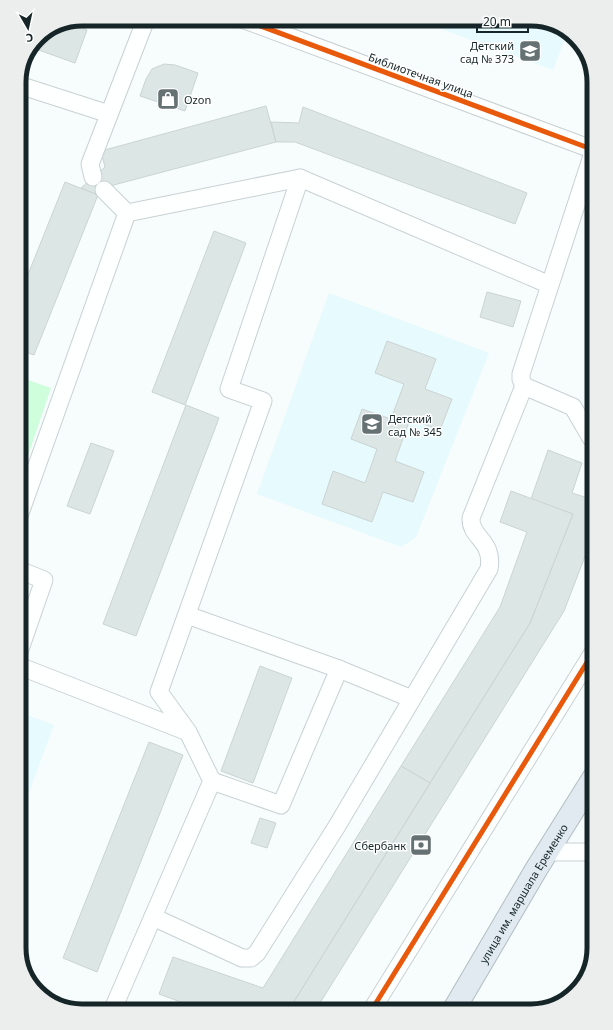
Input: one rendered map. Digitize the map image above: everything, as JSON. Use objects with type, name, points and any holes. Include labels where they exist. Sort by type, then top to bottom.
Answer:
[{"type":"highway","name":"улица им. маршала Еременко","points":[[463,1004],[548,852],[587,788]]},
{"type":"street","points":[[93,177],[90,164],[143,26]]},
{"type":"street","name":"Библиотечная улица","points":[[271,26],[587,147]]},
{"type":"street","points":[[26,87],[109,114]]},
{"type":"street","points":[[587,171],[521,374],[521,379],[524,386],[573,407],[587,431]]},
{"type":"street","points":[[127,213],[300,178],[550,285]]},
{"type":"street","points":[[300,178],[230,389],[263,401],[159,692],[188,732],[212,781],[281,805],[339,668]]},
{"type":"street","points":[[104,190],[127,213]]},
{"type":"street","points":[[26,496],[127,213]]},
{"type":"street","points":[[153,917],[242,958],[250,958],[258,953],[337,826],[489,569],[490,556],[487,546],[474,530],[471,518],[524,386]]},
{"type":"street","points":[[26,573],[44,580],[26,632]]},
{"type":"street","points":[[187,614],[339,668],[412,698]]},
{"type":"street","points":[[375,1004],[587,662]]},
{"type":"street","points":[[26,669],[188,732]]},
{"type":"street","points":[[115,1004],[212,781]]},
{"type":"street","points":[[548,852],[587,852]]},
{"type":"shaded area","name":"Детский сад № 373","points":[[433,26],[535,26],[549,29],[565,38],[553,70]]},
{"type":"shaded area","name":"Детский сад № 345","points":[[329,293],[489,353],[416,537],[401,547],[257,494]]},
{"type":"shaded area","points":[[26,715],[54,725],[26,800]]},
{"type":"green space","points":[[26,379],[51,388],[26,461]]},
{"type":"building","points":[[77,26],[87,30],[75,63],[37,49],[38,48],[48,48],[48,38],[64,29]]},
{"type":"building","points":[[164,64],[175,65],[198,73],[185,111],[140,96],[146,79],[152,69]]},
{"type":"building","points":[[266,106],[276,142],[110,186],[98,195],[81,188],[105,167],[101,151]]},
{"type":"building","points":[[303,107],[527,193],[515,224],[295,142],[276,142],[271,122],[299,123]]},
{"type":"building","points":[[65,182],[98,195],[34,355],[26,352],[26,280]]},
{"type":"building","points":[[214,231],[246,243],[185,405],[152,392]]},
{"type":"building","points":[[487,292],[521,301],[513,327],[480,317]]},
{"type":"building","points":[[387,341],[436,359],[425,389],[452,399],[440,430],[410,419],[395,461],[424,472],[413,502],[383,492],[372,522],[322,504],[333,471],[365,483],[377,449],[351,439],[362,409],[391,419],[404,384],[375,373]]},
{"type":"building","points":[[186,405],[219,418],[136,636],[103,624]]},
{"type":"building","points":[[91,443],[114,451],[90,514],[67,506]]},
{"type":"building","points":[[548,450],[582,463],[572,493],[587,498],[587,551],[564,611],[319,1004],[292,1004],[530,623],[573,514],[531,499]]},
{"type":"building","points":[[511,491],[573,514],[530,623],[430,783],[401,766],[500,607],[527,532],[500,522]]},
{"type":"building","points":[[260,666],[292,678],[253,783],[221,771]]},
{"type":"building","points":[[149,742],[183,755],[97,972],[63,958]]},
{"type":"building","points":[[401,766],[430,783],[292,1004],[186,1004],[159,994],[173,957],[263,988]]},
{"type":"building","points":[[260,818],[276,823],[267,848],[251,843]]},
{"type":"cycle path","points":[[261,26],[587,147]]},
{"type":"cycle path","points":[[375,1004],[587,662]]},
{"type":"place","name":"Детский сад № 373","points":[[530,51]]},
{"type":"place","name":"Ozon","points":[[168,99]]},
{"type":"place","name":"Детский сад № 345","points":[[372,424]]},
{"type":"place","name":"Сбербанк","points":[[421,845]]}]
